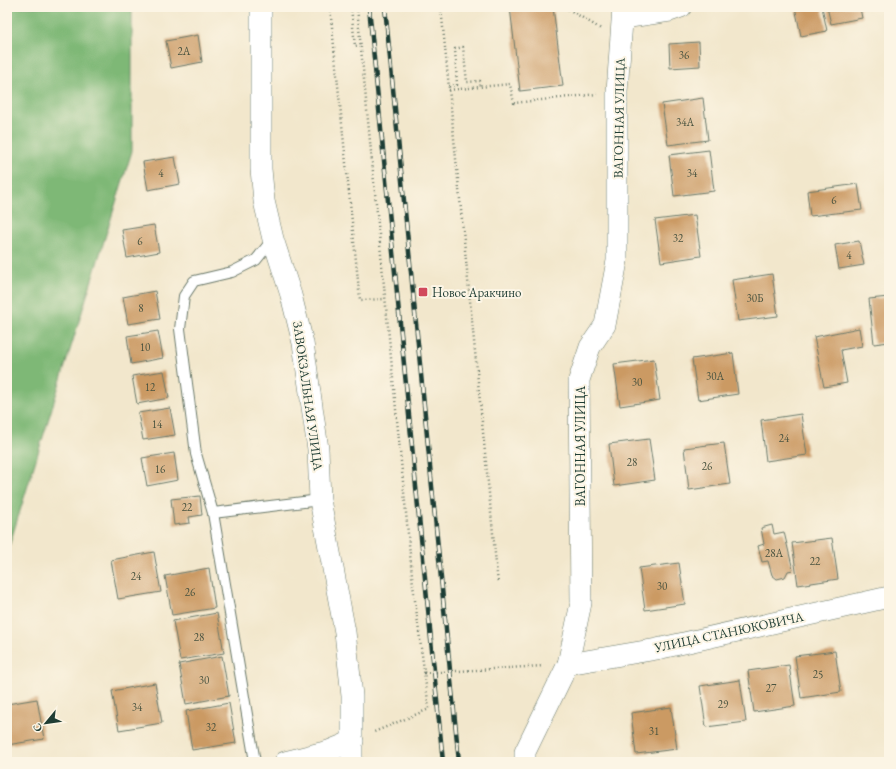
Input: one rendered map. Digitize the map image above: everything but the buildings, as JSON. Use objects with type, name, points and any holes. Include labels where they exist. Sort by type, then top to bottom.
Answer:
[{"type":"street","name":"ЗАВОКЗАЛЬНАЯ УЛИЦА","points":[[261,7],[261,169],[264,201],[273,239],[291,294],[303,343],[318,449],[320,500],[345,632],[352,696],[352,762]]},
{"type":"street","points":[[623,20],[670,11],[680,7]]},
{"type":"street","name":"ВАГОННАЯ УЛИЦА","points":[[525,762],[526,752],[568,664],[581,603],[579,380],[590,347],[605,325],[617,261],[617,92],[623,20]]},
{"type":"street","name":"УЛИЦА СТАНЮКОВИЧА","points":[[568,664],[657,649],[889,597]]},
{"type":"street","points":[[285,762],[329,751],[353,741]]},
{"type":"lane","points":[[255,762],[213,513],[196,454],[180,329],[184,296],[194,281],[232,272],[256,260],[273,239]]},
{"type":"lane","points":[[213,513],[320,500]]},
{"type":"path","points":[[330,7],[360,300],[385,299]]},
{"type":"path","points":[[351,7],[355,46],[360,46]]},
{"type":"path","points":[[353,741],[429,709],[413,585],[357,7]]},
{"type":"path","points":[[441,7],[498,584]]},
{"type":"path","points":[[565,7],[603,30],[623,20]]},
{"type":"path","points":[[449,86],[457,85],[455,49],[463,47],[467,82],[480,81],[481,88]]},
{"type":"path","points":[[449,90],[510,84],[514,102],[617,92]]},
{"type":"path","points":[[424,673],[568,664]]},
{"type":"green space","points":[[7,7],[132,7],[132,151],[10,543],[7,562]]},
{"type":"railway","points":[[369,7],[443,762]]},
{"type":"railway","points":[[385,7],[459,762]]},
{"type":"place","name":"Новое Аракчино","points":[[423,292]]}]
